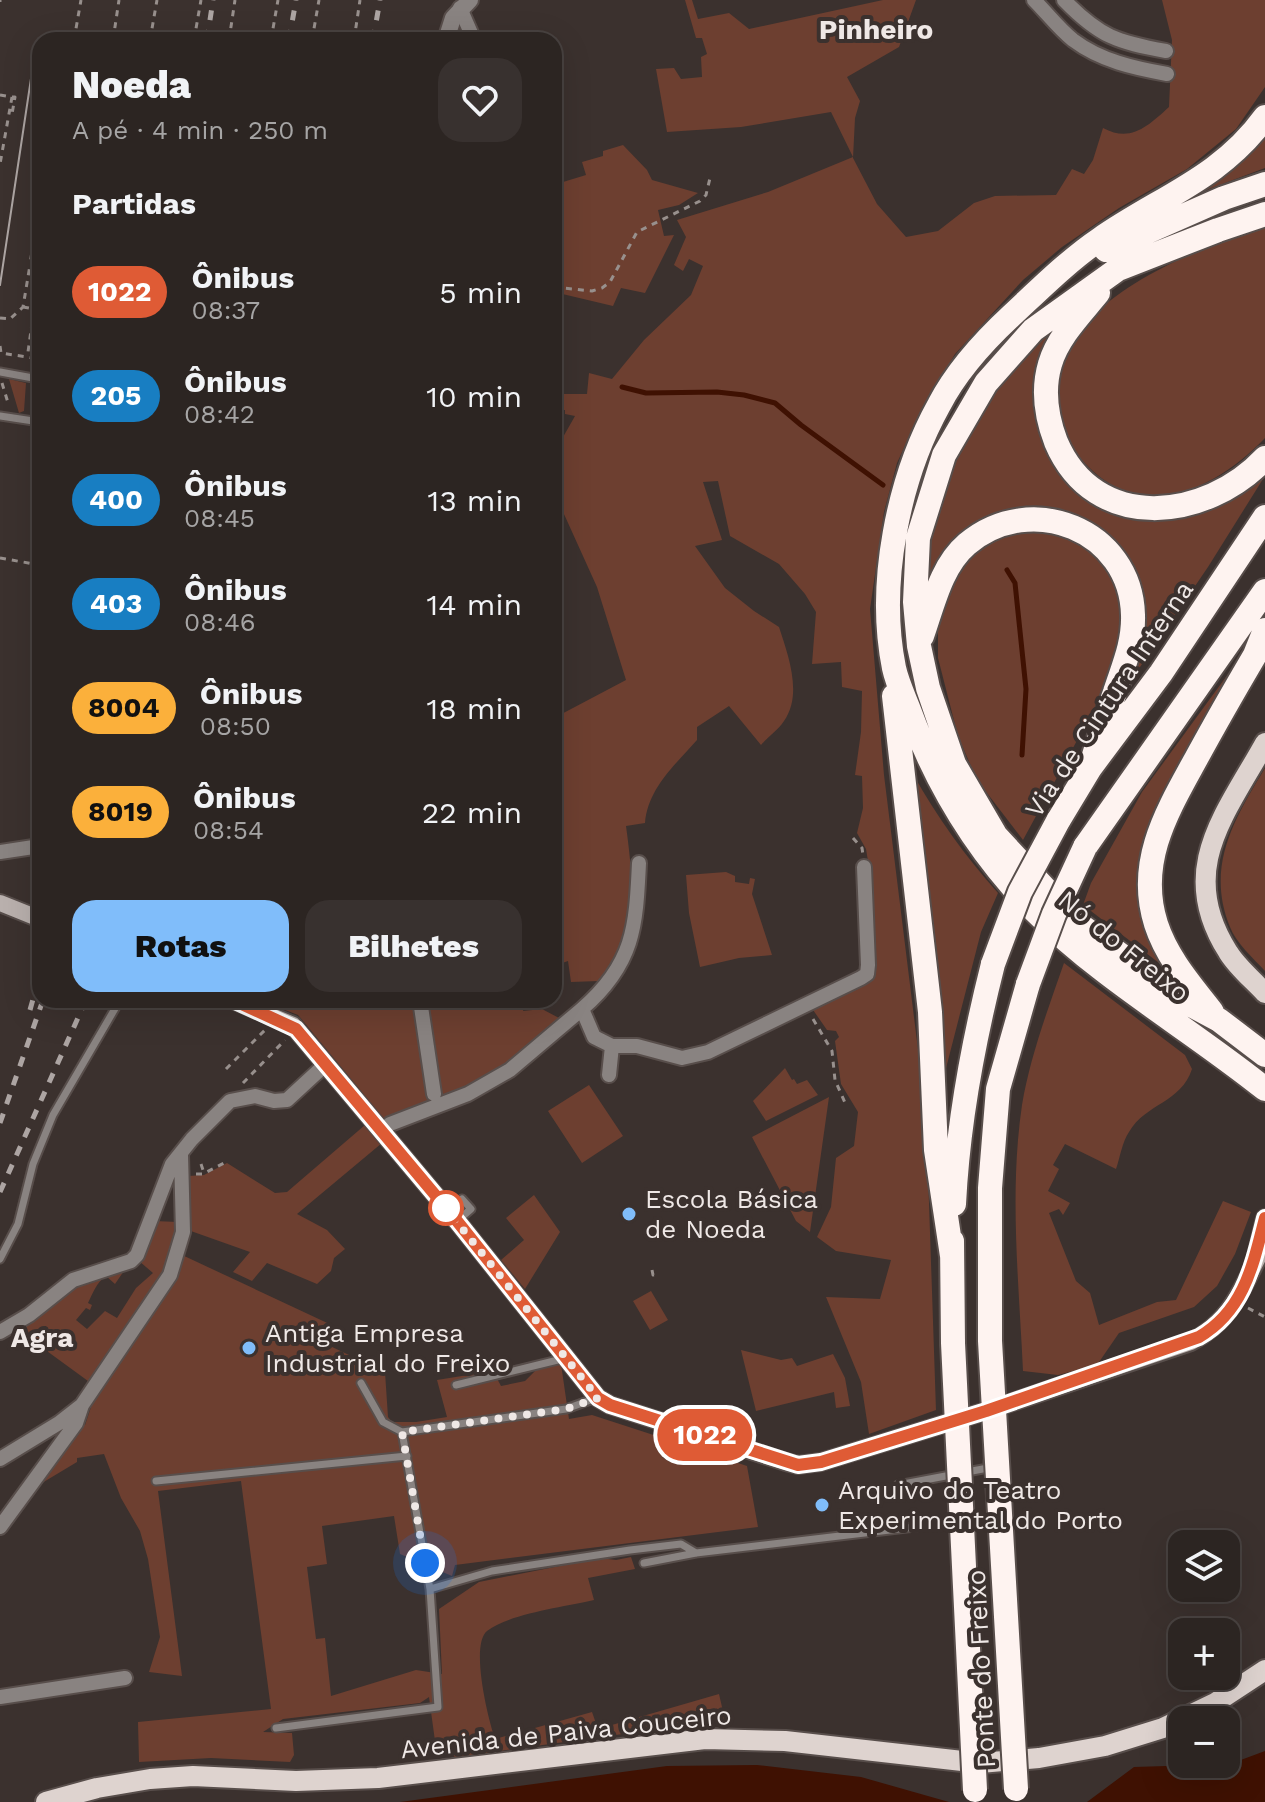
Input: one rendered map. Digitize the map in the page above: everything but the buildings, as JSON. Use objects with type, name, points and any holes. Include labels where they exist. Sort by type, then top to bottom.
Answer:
[{"type":"highway","points":[[1057,275],[1099,240],[1216,169],[1243,145],[1265,117]]},
{"type":"highway","points":[[1057,275],[1152,229],[1265,184]]},
{"type":"highway","points":[[1265,214],[1118,269],[1033,330],[986,383],[944,455],[918,538],[915,602],[919,646],[928,688],[954,764],[996,836],[1076,922],[1180,999],[1219,1020],[1265,1055]]},
{"type":"highway","points":[[1118,269],[1058,344],[1045,386],[1053,434],[1075,472],[1102,494],[1133,507],[1158,510],[1183,507],[1224,490],[1244,478],[1265,458]]},
{"type":"highway","name":"Nó do Freixo","points":[[1057,275],[1011,316],[969,362],[939,404],[919,451],[895,527],[889,622],[894,669],[922,746],[956,812],[982,850],[1033,908],[1090,959],[1265,1089]]},
{"type":"highway","name":"Via de Cintura Interna","points":[[953,1343],[952,1256],[960,1135],[976,1029],[993,964],[1020,892],[1090,768],[1161,673],[1265,517]]},
{"type":"highway","points":[[919,646],[951,562],[965,545],[983,532],[1020,519],[1053,521],[1070,525],[1085,534],[1112,557],[1121,570],[1132,599],[1133,616],[1133,631],[1124,669],[1090,768]]},
{"type":"highway","name":"Ponte do Freixo","points":[[1017,1802],[990,1341],[990,1188],[998,1089],[1028,984],[1054,914],[1085,847],[1265,591]]},
{"type":"highway","points":[[1219,1020],[1167,951],[1156,925],[1150,899],[1152,855],[1163,819],[1255,655],[1265,630]]},
{"type":"highway","points":[[894,669],[894,709],[930,1012],[936,1150],[952,1256]]},
{"type":"highway","name":"Ponte do Freixo","points":[[953,1343],[975,1802]]},
{"type":"main road","points":[[1265,743],[1212,840],[1206,859],[1205,889],[1209,912],[1229,954],[1265,993]]},
{"type":"main road","points":[[2,908],[32,917]]},
{"type":"main road","points":[[253,1008],[296,1029],[457,1221],[598,1398],[610,1405],[798,1465],[821,1462],[986,1411],[1191,1342],[1215,1326],[1238,1302],[1265,1245]]},
{"type":"main road","points":[[1254,1265],[1265,1218]]},
{"type":"main road","name":"Avenida de Paiva Couceiro","points":[[46,1802],[97,1788],[150,1779],[193,1776],[296,1781],[378,1778],[705,1739],[785,1741],[980,1763],[1039,1758],[1105,1746],[1163,1728],[1215,1703],[1265,1670]]},
{"type":"street","points":[[1034,0],[1063,31],[1086,48],[1117,63],[1167,74]]},
{"type":"street","points":[[1064,0],[1102,34],[1126,44],[1166,51]]},
{"type":"street","points":[[448,32],[450,23],[465,4]]},
{"type":"street","points":[[465,4],[472,32]]},
{"type":"street","points":[[0,852],[32,847]]},
{"type":"street","points":[[381,1131],[435,1100],[468,1094],[510,1070],[582,1009],[617,970],[630,946],[639,863]]},
{"type":"street","points":[[582,1009],[594,1037],[612,1046],[637,1046],[682,1058],[699,1056],[805,1006],[867,974],[864,867]]},
{"type":"street","points":[[421,1008],[435,1100]]},
{"type":"street","points":[[609,1075],[612,1046]]},
{"type":"street","points":[[0,1332],[29,1315],[73,1280],[131,1261],[137,1255],[172,1164],[230,1101],[255,1096],[274,1101],[287,1100],[326,1064]]},
{"type":"street","points":[[0,1527],[76,1423],[82,1405],[170,1275],[183,1232],[181,1155]]},
{"type":"street","points":[[0,1459],[82,1405]]},
{"type":"street","points":[[0,1697],[125,1678]]},
{"type":"lane","points":[[0,374],[32,378]]},
{"type":"lane","points":[[3,415],[32,420]]},
{"type":"lane","points":[[0,1259],[18,1224],[33,1164],[53,1115],[115,1008]]},
{"type":"lane","points":[[457,1221],[471,1209],[462,1199]]},
{"type":"lane","points":[[456,1385],[568,1357]]},
{"type":"lane","points":[[361,1383],[383,1422],[402,1432],[566,1409],[598,1398]]},
{"type":"lane","points":[[644,1563],[696,1553],[991,1518],[986,1411]]},
{"type":"lane","points":[[276,1728],[438,1707],[430,1589],[402,1432]]},
{"type":"lane","points":[[156,1481],[407,1456]]},
{"type":"lane","points":[[898,1485],[988,1468]]},
{"type":"lane","points":[[430,1589],[492,1571],[630,1550],[681,1544],[696,1553]]},
{"type":"path","points":[[75,32],[81,0]]},
{"type":"path","points":[[114,32],[119,0]]},
{"type":"path","points":[[151,32],[157,0]]},
{"type":"path","points":[[195,32],[201,0]]},
{"type":"path","points":[[230,32],[235,0]]},
{"type":"path","points":[[272,32],[278,0]]},
{"type":"path","points":[[313,32],[319,0]]},
{"type":"path","points":[[355,32],[360,0]]},
{"type":"path","points":[[0,95],[12,97]]},
{"type":"path","points":[[12,97],[12,112]]},
{"type":"path","points":[[0,164],[12,97]]},
{"type":"path","points":[[562,288],[592,291],[602,288],[610,282],[637,232],[700,201],[706,195],[710,178]]},
{"type":"path","points":[[0,318],[10,319],[23,307],[32,251]]},
{"type":"path","points":[[23,307],[32,309]]},
{"type":"path","points":[[28,352],[32,323]]},
{"type":"path","points":[[0,346],[0,363]]},
{"type":"path","points":[[1,353],[32,358]]},
{"type":"path","points":[[0,374],[3,415]]},
{"type":"path","points":[[0,558],[32,564]]},
{"type":"path","points":[[805,1006],[832,1051],[835,1080],[846,1105]]},
{"type":"path","points":[[226,1069],[277,1018]]},
{"type":"path","points":[[230,1101],[231,1096],[296,1029]]},
{"type":"path","points":[[181,1175],[204,1173],[224,1163]]},
{"type":"path","points":[[201,1164],[204,1173]]},
{"type":"path","points":[[1238,1302],[1265,1317]]},
{"type":"shaded area","points":[[685,0],[692,0],[698,19],[729,13],[749,29],[883,0],[916,0],[899,47],[847,77],[860,101],[855,118],[853,158],[877,204],[906,237],[938,231],[974,203],[995,196],[1056,195],[1072,169],[1084,174],[1093,160],[1103,128],[1122,134],[1131,133],[1146,126],[1169,107],[1172,40],[1162,0],[1265,0],[1265,87],[1236,129],[1187,169],[1119,208],[1062,247],[1023,280],[955,354],[918,417],[897,463],[884,512],[870,609],[884,775],[926,1114],[936,1410],[869,1434],[861,1382],[826,1297],[880,1299],[891,1260],[836,1251],[817,1237],[831,1207],[836,1158],[854,1146],[858,1112],[841,1084],[835,1041],[839,1037],[836,1031],[827,1030],[811,1007],[869,978],[873,950],[868,861],[866,849],[857,833],[863,808],[862,776],[855,775],[861,732],[862,691],[842,687],[841,662],[812,664],[816,612],[779,564],[730,536],[718,481],[703,482],[722,540],[695,546],[725,588],[779,627],[792,674],[790,710],[782,724],[761,745],[729,706],[697,727],[697,740],[657,788],[645,823],[626,826],[632,914],[627,939],[619,956],[599,981],[571,982],[568,961],[562,963],[562,714],[626,680],[597,587],[562,510],[562,439],[575,416],[562,410],[562,394],[587,394],[589,373],[612,379],[644,340],[691,295],[703,266],[689,259],[683,271],[674,265],[686,237],[677,220],[768,192],[853,157],[831,112],[741,127],[667,132],[656,69],[674,68],[681,79],[702,77],[701,57],[707,54],[702,38],[696,38]]},
{"type":"shaded area","points":[[1265,124],[1265,168],[1209,189],[1143,221]]},
{"type":"shaded area","points":[[623,145],[647,170],[652,180],[698,193],[679,205],[658,210],[664,236],[674,235],[645,293],[621,288],[613,306],[562,294],[562,178],[563,182],[586,175],[582,162],[603,156],[603,151]]},
{"type":"shaded area","points":[[1265,227],[1265,438],[1227,470],[1182,492],[1149,496],[1114,486],[1098,475],[1071,446],[1056,411],[1054,382],[1069,341],[1104,306],[1146,277],[1169,264]]},
{"type":"shaded area","points":[[1055,328],[1035,375],[1034,399],[1038,423],[1132,513],[1265,463],[1263,479],[1123,692],[1124,562],[1021,510],[926,583],[928,552],[945,480],[972,422],[1015,359]]},
{"type":"shaded area","points":[[9,379],[26,383],[24,411],[19,413]]},
{"type":"shaded area","points":[[1043,528],[1079,541],[1101,560],[1115,582],[1124,618],[1116,657],[1099,700],[1023,840],[977,780],[958,736],[938,658],[938,622],[961,561],[996,534]]},
{"type":"shaded area","points":[[1239,659],[1239,667],[1156,812],[1163,966],[1083,905],[1091,883],[1142,792]]},
{"type":"shaded area","points":[[1265,768],[1265,971],[1245,950],[1230,927],[1223,905],[1221,883],[1222,863],[1234,824]]},
{"type":"shaded area","points":[[913,774],[952,836],[998,893],[981,932],[943,1080]]},
{"type":"shaded area","points":[[726,872],[735,876],[735,882],[749,884],[750,878],[755,879],[752,894],[772,955],[739,958],[700,967],[689,913],[686,875]]},
{"type":"shaded area","points":[[1064,963],[1185,1055],[1192,1069],[1180,1089],[1136,1122],[1125,1140],[1116,1169],[1065,1144],[1053,1165],[1059,1169],[1048,1191],[1070,1203],[1063,1215],[1059,1209],[1049,1213],[1076,1281],[1090,1293],[1099,1325],[1157,1302],[1176,1300],[1223,1201],[1251,1212],[1235,1254],[1217,1286],[1194,1307],[1119,1333],[1097,1365],[1058,1375],[1023,1371],[1017,1271],[1016,1171],[1025,1087]]},
{"type":"shaded area","points":[[280,1008],[416,1008],[430,1103],[385,1120],[298,1015]]},
{"type":"shaded area","points":[[425,1008],[542,1009],[559,1018],[507,1068],[444,1098],[438,1092]]},
{"type":"shaded area","points":[[785,1068],[792,1080],[797,1084],[807,1080],[818,1095],[766,1121],[753,1101]]},
{"type":"shaded area","points":[[589,1085],[623,1136],[582,1163],[548,1111]]},
{"type":"shaded area","points":[[829,1097],[810,1232],[796,1221],[752,1137]]},
{"type":"shaded area","points":[[365,1125],[382,1143],[297,1214],[327,1230],[345,1249],[334,1258],[331,1271],[317,1284],[267,1263],[252,1281],[233,1272],[250,1252],[188,1230],[188,1176],[204,1175],[227,1163],[275,1193],[287,1192]]},
{"type":"shaded area","points":[[534,1195],[560,1232],[525,1289],[501,1260],[524,1240],[506,1218]]},
{"type":"shaded area","points":[[154,1221],[178,1222],[170,1262],[87,1392],[83,1388],[88,1381],[40,1346],[11,1330],[76,1282],[128,1265],[115,1284],[106,1276],[100,1282],[88,1303],[92,1305],[90,1310],[86,1308],[76,1320],[87,1329],[105,1311],[117,1318],[136,1288],[153,1273],[139,1261]]},
{"type":"shaded area","points":[[180,1254],[338,1328],[330,1346],[385,1372],[388,1417],[392,1422],[447,1417],[437,1380],[493,1371],[501,1386],[525,1381],[537,1369],[561,1364],[569,1419],[592,1415],[672,1441],[662,1457],[670,1462],[684,1445],[747,1466],[758,1527],[455,1565],[452,1576],[400,1554],[394,1516],[322,1526],[327,1564],[307,1567],[316,1639],[325,1638],[331,1696],[416,1670],[442,1674],[439,1609],[479,1582],[600,1558],[616,1560],[631,1557],[635,1569],[588,1578],[594,1600],[524,1615],[487,1631],[482,1639],[480,1666],[495,1739],[592,1712],[598,1729],[719,1694],[725,1720],[455,1757],[446,1750],[445,1741],[435,1741],[429,1697],[420,1703],[283,1719],[263,1732],[292,1733],[294,1755],[290,1762],[211,1758],[139,1762],[138,1722],[271,1709],[241,1481],[158,1491],[182,1676],[149,1672],[160,1637],[148,1559],[140,1531],[121,1498],[104,1454],[77,1458],[77,1462],[37,1486],[80,1425],[85,1425],[92,1404],[174,1277]]},
{"type":"shaded area","points":[[651,1291],[668,1320],[650,1330],[633,1301]]},
{"type":"shaded area","points":[[741,1350],[781,1360],[792,1358],[797,1366],[833,1354],[845,1378],[850,1406],[836,1408],[834,1392],[756,1411]]},
{"type":"shaded area","points":[[1265,1751],[1265,1802],[1087,1802],[1134,1767],[1168,1766],[1168,1778],[1240,1778],[1240,1760]]},
{"type":"shaded area","points":[[757,1765],[861,1777],[949,1802],[400,1802],[667,1766]]},
{"type":"waterway","points":[[622,387],[646,393],[717,392],[775,403],[883,485]]},
{"type":"waterway","points":[[1007,570],[1015,583],[1026,689],[1022,755]]},
{"type":"tram line","points":[[0,285],[32,72]]},
{"type":"railway","points":[[208,32],[213,0]]},
{"type":"railway","points":[[290,32],[296,0]]},
{"type":"railway","points":[[374,32],[380,0]]},
{"type":"railway","points":[[30,1010],[32,1003]]},
{"type":"railway","points":[[0,1123],[40,1008]]},
{"type":"railway","points":[[0,1192],[82,1008]]},
{"type":"bus line","name":"1022","points":[[252,1008],[293,1025],[457,1221],[598,1398],[610,1405],[798,1465],[821,1462],[986,1411],[1191,1342],[1215,1326],[1238,1302],[1254,1265],[1265,1218]]},
{"type":"place","name":"Escola Básica de Noeda","points":[[629,1214]]},
{"type":"place","name":"Antiga Empresa Industrial do Freixo","points":[[249,1348]]},
{"type":"place","name":"Arquivo do Teatro Experimental do Porto","points":[[822,1505]]},
{"type":"district","name":"Pinheiro","points":[[876,29]]},
{"type":"district","name":"Agra","points":[[42,1337]]},
{"type":"route","points":[[425,1563],[402,1432],[566,1409],[598,1398],[441,1202],[446,1208]]}]
